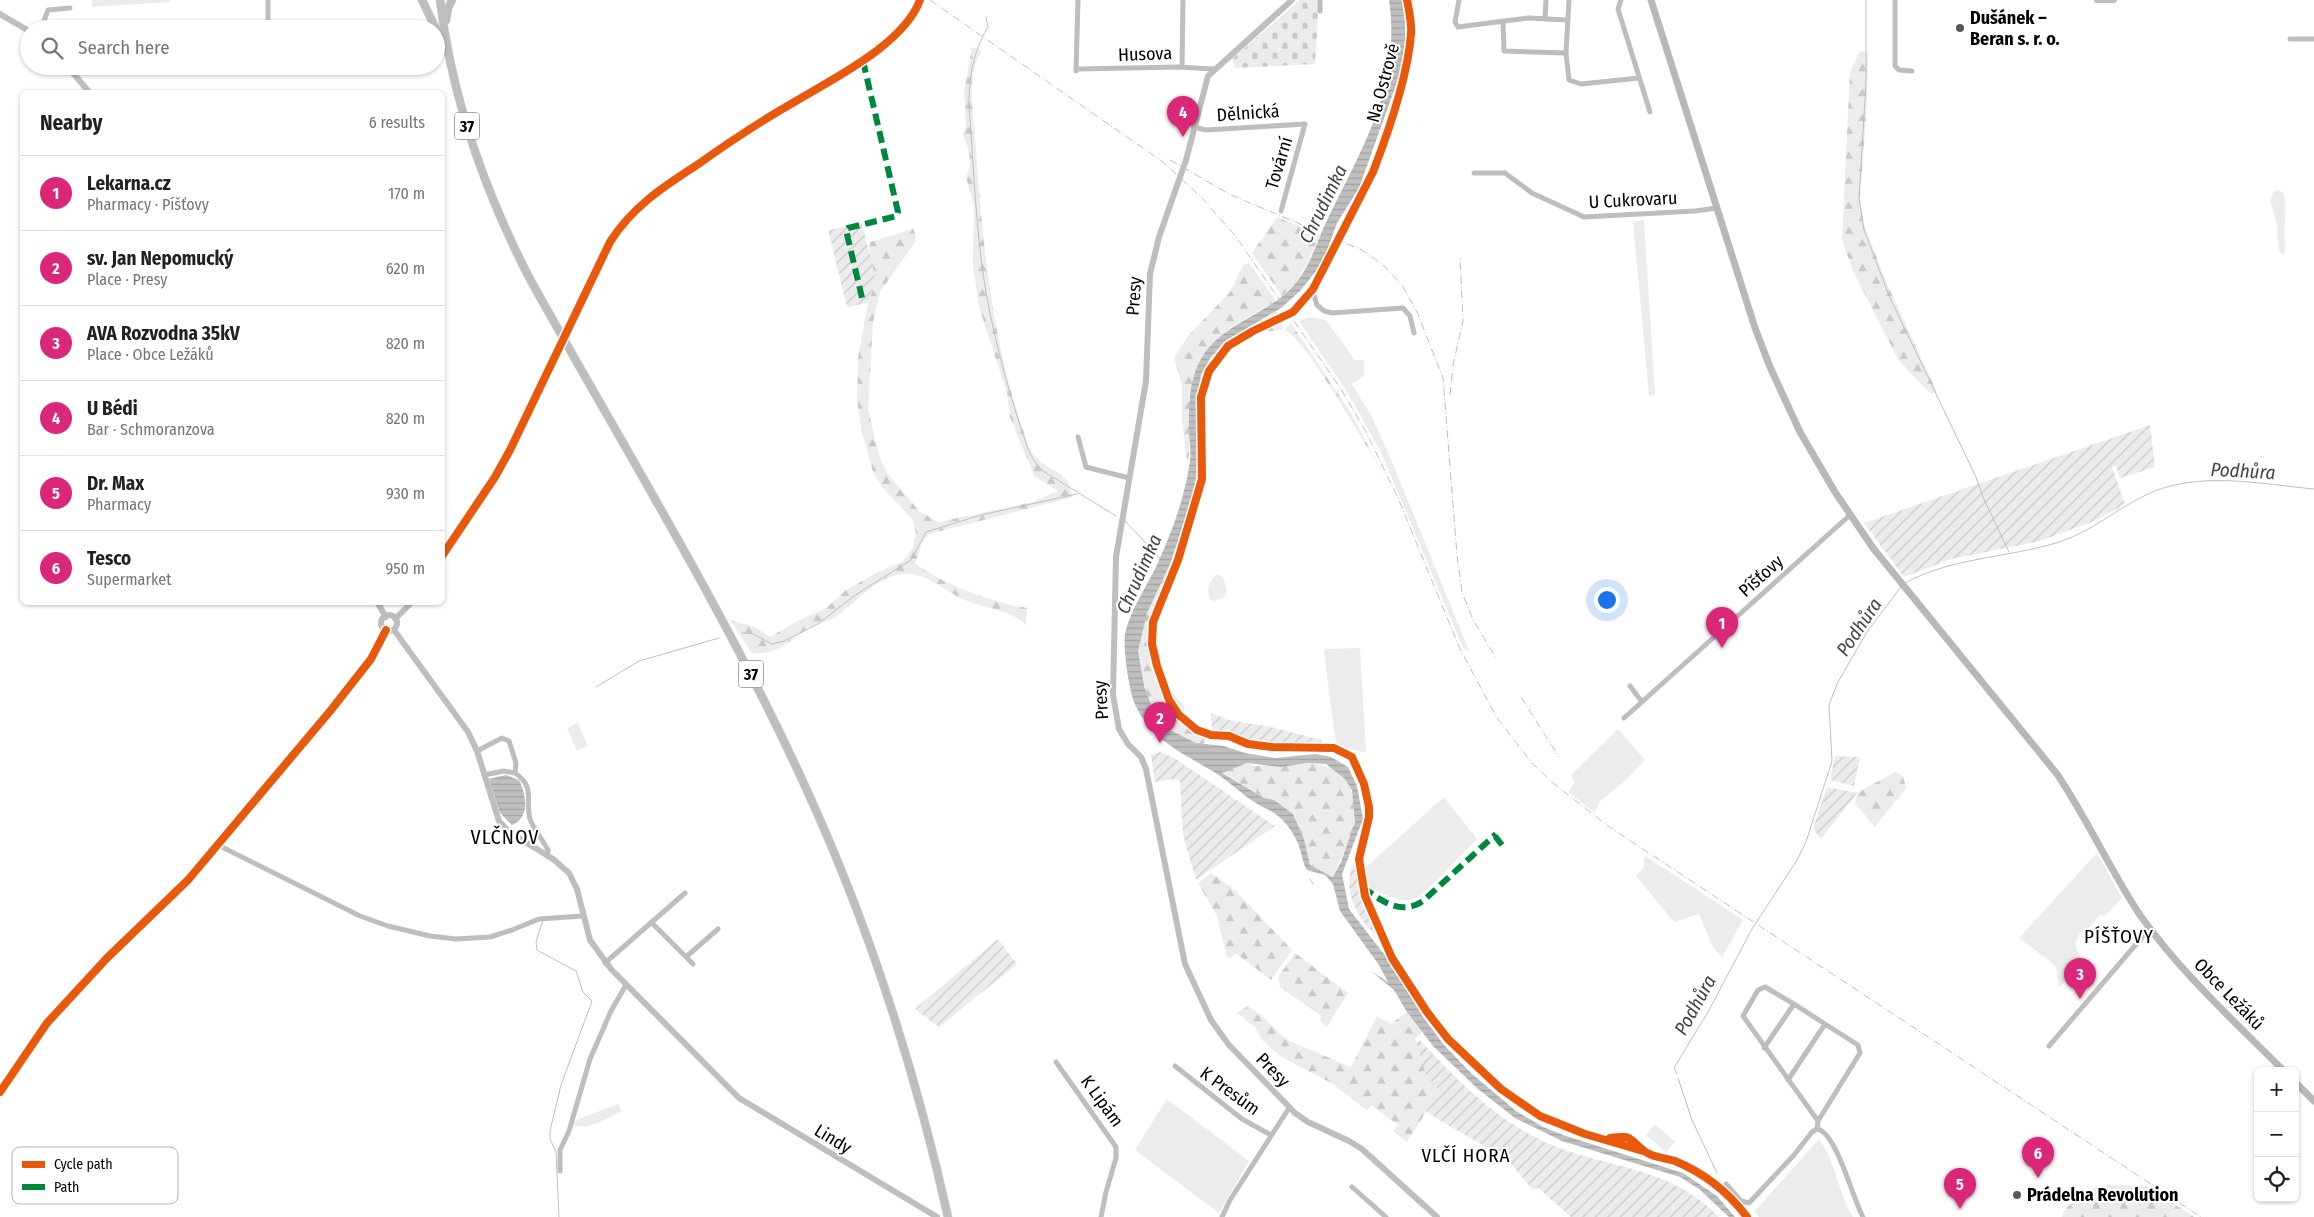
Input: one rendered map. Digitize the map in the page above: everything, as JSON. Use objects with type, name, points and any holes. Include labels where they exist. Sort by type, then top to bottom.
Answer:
[{"type":"main road","points":[[422,0],[432,20]]},
{"type":"main road","name":"37","points":[[440,0],[443,20]]},
{"type":"main road","points":[[445,35],[448,8],[452,0]]},
{"type":"main road","name":"Obce Ležáků","points":[[1651,0],[1755,328],[1777,382],[1809,448],[1850,515],[1904,587],[2058,774],[2078,805],[2127,893],[2156,936],[2191,977],[2280,1067]]},
{"type":"main road","name":"37","points":[[445,35],[455,80],[486,185],[515,250],[741,654],[817,814],[862,926],[896,1025],[924,1118],[948,1217]]},
{"type":"main road","points":[[445,53],[455,80]]},
{"type":"main road","points":[[2299,1086],[2314,1101]]},
{"type":"street","points":[[268,0],[268,20]]},
{"type":"street","points":[[445,552],[495,477],[610,242],[625,220],[644,201],[745,130],[863,61],[910,19],[920,0]]},
{"type":"street","name":"Husova","points":[[1078,0],[1077,70],[1182,67],[1213,69]]},
{"type":"street","points":[[1182,67],[1183,0]]},
{"type":"street","points":[[1213,69],[1292,0]]},
{"type":"street","points":[[1320,0],[1320,11]]},
{"type":"street","name":"Na Ostrově","points":[[1407,0],[1411,30],[1407,60],[1374,172],[1316,283],[1314,297],[1318,307],[1329,312],[1403,308],[1410,316],[1414,333]]},
{"type":"street","points":[[1459,0],[1455,21],[1457,26],[1545,18],[1567,20]]},
{"type":"street","points":[[1545,18],[1546,0]]},
{"type":"street","points":[[1569,0],[1566,53],[1568,77],[1576,84],[1640,78]]},
{"type":"street","points":[[1620,0],[1618,9],[1650,112]]},
{"type":"street","points":[[1895,0],[1895,66],[1899,70],[1912,71]]},
{"type":"street","points":[[2097,0],[2114,0]]},
{"type":"street","points":[[44,20],[46,13],[50,9],[70,8]]},
{"type":"street","points":[[0,14],[20,26]]},
{"type":"street","points":[[1503,21],[1504,51],[1566,53]]},
{"type":"street","points":[[2290,39],[2314,39]]},
{"type":"street","name":"Presy","points":[[1213,69],[1205,82],[1180,177],[1150,274],[1146,381],[1116,557],[1113,695],[1116,720],[1122,737],[1140,757],[1146,769],[1178,935],[1192,982],[1211,1020],[1229,1045],[1289,1108],[1308,1122],[1349,1141],[1375,1160],[1433,1215]]},
{"type":"street","points":[[75,75],[87,90]]},
{"type":"street","name":"Dělnická","points":[[1194,128],[1206,130],[1304,124]]},
{"type":"street","name":"Tovární","points":[[1280,211],[1304,124]]},
{"type":"street","name":"U Cukrovaru","points":[[1474,172],[1503,172],[1536,196],[1584,218],[1717,208]]},
{"type":"street","points":[[1078,437],[1084,464],[1087,468],[1129,478]]},
{"type":"street","name":"Píšťovy","points":[[1624,718],[1850,515]]},
{"type":"street","points":[[379,605],[386,617],[395,619]]},
{"type":"street","points":[[395,619],[409,605]]},
{"type":"street","points":[[386,617],[382,623],[386,630]]},
{"type":"street","points":[[386,630],[394,630],[397,624],[395,619]]},
{"type":"street","points":[[0,1092],[46,1023],[107,958],[188,880],[343,696],[371,659],[386,630]]},
{"type":"street","name":"Lindy","points":[[394,630],[461,720],[477,751],[496,814],[502,826],[562,866],[571,876],[577,889],[590,940],[605,963],[733,1092],[785,1127],[937,1217]]},
{"type":"street","points":[[1630,686],[1642,702]]},
{"type":"street","points":[[477,751],[506,738],[515,760],[515,773]]},
{"type":"street","points":[[484,775],[504,771],[515,773],[522,779],[529,791],[531,820],[548,850],[547,856]]},
{"type":"street","points":[[218,845],[360,916],[388,926],[430,936],[450,939],[490,937],[542,918],[583,916]]},
{"type":"street","points":[[605,963],[685,893]]},
{"type":"street","points":[[651,922],[693,964]]},
{"type":"street","points":[[686,957],[718,928]]},
{"type":"street","points":[[2049,1046],[2150,928]]},
{"type":"street","points":[[560,1172],[560,1150],[569,1131],[590,1059],[615,1004],[626,985]]},
{"type":"street","points":[[1817,1129],[1818,1120],[1860,1053],[1858,1045],[1765,987],[1758,990],[1744,1012],[1744,1018],[1818,1120]]},
{"type":"street","points":[[1764,1048],[1794,1004]]},
{"type":"street","points":[[1788,1080],[1825,1024]]},
{"type":"street","name":"K Lipám","points":[[1056,1062],[1116,1147],[1116,1158],[1106,1192],[1102,1217]]},
{"type":"street","name":"K Presům","points":[[1175,1066],[1242,1119],[1271,1135]]},
{"type":"street","name":"K Presům","points":[[1222,1217],[1289,1108]]},
{"type":"street","points":[[1726,1184],[1743,1202],[1749,1203],[1794,1155],[1812,1132],[1817,1129]]},
{"type":"street","points":[[1817,1129],[1824,1132],[1836,1151],[1863,1217]]},
{"type":"street","points":[[1352,1187],[1386,1217]]},
{"type":"green space","points":[[92,0],[170,0],[170,2],[92,7]]},
{"type":"green space","points":[[1300,0],[1319,0],[1315,64],[1235,68],[1232,59]]},
{"type":"green space","points":[[972,47],[980,50],[981,53],[973,74],[972,100],[982,224],[991,299],[1006,373],[1016,409],[1032,452],[1042,463],[1058,472],[1068,482],[1073,497],[929,534],[922,544],[915,563],[925,571],[968,592],[1027,608],[1026,625],[1006,613],[960,598],[923,577],[905,574],[883,580],[837,616],[806,630],[781,647],[768,652],[752,653],[730,620],[755,627],[770,637],[799,620],[826,608],[846,590],[878,572],[902,562],[912,549],[916,534],[913,520],[882,487],[873,472],[862,433],[857,400],[858,358],[868,303],[876,280],[869,254],[870,242],[913,229],[916,236],[914,244],[880,292],[873,322],[868,409],[879,455],[887,473],[920,512],[939,522],[1032,502],[1058,491],[1034,476],[1010,417],[1007,393],[979,307],[973,266],[974,207],[966,177],[970,166],[969,152],[963,134],[966,125],[964,91]]},
{"type":"green space","points":[[1860,51],[1868,52],[1867,104],[1860,198],[1864,224],[1887,284],[1937,392],[1931,394],[1899,361],[1853,271],[1842,239],[1850,72]]},
{"type":"green space","points":[[2278,190],[2283,193],[2285,202],[2286,248],[2283,255],[2279,251],[2276,220],[2270,201],[2273,192]]},
{"type":"green space","points":[[1277,217],[1320,235],[1300,276],[1282,296],[1252,253]]},
{"type":"green space","points":[[1644,220],[1655,394],[1649,396],[1633,222]]},
{"type":"green space","points":[[862,223],[876,280],[868,303],[847,307],[828,230]]},
{"type":"green space","points":[[1249,263],[1276,301],[1231,327],[1218,338],[1195,372],[1188,467],[1182,422],[1182,384],[1174,358],[1188,336],[1230,292],[1243,265]]},
{"type":"green space","points":[[1277,311],[1283,330],[1253,336],[1235,345],[1219,359],[1207,382],[1203,396],[1202,411],[1204,471],[1200,496],[1189,534],[1156,615],[1154,641],[1161,673],[1184,708],[1185,711],[1178,717],[1192,730],[1207,738],[1203,745],[1169,730],[1155,713],[1142,680],[1138,658],[1139,641],[1149,606],[1175,550],[1194,485],[1199,444],[1197,400],[1202,372],[1209,359],[1223,343],[1240,331]]},
{"type":"green space","points":[[1309,317],[1326,320],[1355,360],[1364,360],[1364,376],[1352,384],[1372,417],[1393,464],[1470,653],[1463,648],[1381,452],[1344,387],[1299,321]]},
{"type":"green space","points":[[1291,323],[1351,413],[1384,476],[1352,421],[1307,353],[1285,330]]},
{"type":"green space","points":[[2150,425],[2155,467],[2120,478],[2116,466],[2112,467],[2125,504],[2097,520],[2040,541],[1952,559],[1904,577],[1864,523]]},
{"type":"green space","points":[[1217,574],[1223,577],[1227,591],[1224,597],[1214,601],[1210,600],[1208,589]]},
{"type":"green space","points":[[1360,648],[1366,753],[1333,744],[1336,743],[1324,653],[1326,649]]},
{"type":"green space","points":[[1211,713],[1228,720],[1271,727],[1322,740],[1320,746],[1292,746],[1239,738],[1212,730]]},
{"type":"green space","points":[[578,723],[588,746],[577,751],[567,728]]},
{"type":"green space","points":[[1618,729],[1645,760],[1623,783],[1600,801],[1595,813],[1568,792],[1575,782],[1571,775]]},
{"type":"green space","points":[[1160,752],[1174,758],[1275,826],[1196,880],[1183,835],[1180,781],[1171,779],[1155,782],[1151,755]]},
{"type":"green space","points":[[1835,756],[1860,757],[1854,786],[1830,780]]},
{"type":"green space","points":[[1247,763],[1256,766],[1299,763],[1314,764],[1328,767],[1340,773],[1348,783],[1353,798],[1355,820],[1334,877],[1310,865],[1304,839],[1293,814],[1274,800],[1264,798],[1222,772]]},
{"type":"green space","points":[[1895,772],[1903,776],[1906,788],[1875,827],[1855,803],[1857,793]]},
{"type":"green space","points":[[1827,787],[1857,793],[1821,839],[1813,829]]},
{"type":"green space","points":[[1444,797],[1477,839],[1418,897],[1400,900],[1372,890],[1367,885],[1365,868]]},
{"type":"green space","points":[[2097,853],[2122,898],[2105,916],[2101,914],[2086,931],[2080,933],[2075,944],[2082,961],[2059,988],[2056,966],[2019,938]]},
{"type":"green space","points":[[1645,856],[1743,920],[1722,957],[1713,947],[1699,914],[1674,922],[1636,876],[1643,868]]},
{"type":"green space","points":[[1355,859],[1361,882],[1360,888],[1381,935],[1377,937],[1369,929],[1352,901],[1349,881]]},
{"type":"green space","points":[[1211,873],[1236,891],[1292,950],[1271,980],[1237,954],[1227,958],[1217,916],[1198,883]]},
{"type":"green space","points":[[998,939],[1017,964],[939,1027],[915,1009]]},
{"type":"green space","points":[[1295,953],[1348,993],[1327,1027],[1320,1021],[1321,1016],[1280,987],[1278,977]]},
{"type":"green space","points":[[1248,1006],[1262,1016],[1287,1040],[1351,1067],[1377,1016],[1391,1024],[1407,1012],[1422,1032],[1415,1039],[1427,1077],[1440,1090],[1407,1142],[1393,1131],[1398,1125],[1371,1105],[1367,1111],[1333,1084],[1280,1056],[1263,1041],[1255,1027],[1237,1013]]},
{"type":"green space","points":[[1420,1040],[1472,1093],[1517,1127],[1557,1147],[1630,1168],[1676,1185],[1698,1199],[1719,1217],[1571,1217],[1538,1188],[1532,1189],[1508,1160],[1426,1112],[1439,1090],[1427,1077],[1416,1043]]},
{"type":"green space","points":[[1167,1099],[1249,1161],[1219,1213],[1135,1150]]},
{"type":"green space","points":[[618,1104],[622,1111],[604,1120],[585,1127],[574,1125],[576,1120]]},
{"type":"green space","points":[[1655,1124],[1675,1142],[1666,1152],[1646,1135]]},
{"type":"green space","points":[[1819,1139],[1825,1148],[1853,1217],[1759,1217],[1755,1211]]},
{"type":"green space","points":[[2100,1185],[2146,1186],[2194,1217],[2062,1217],[2072,1202]]},
{"type":"shaded area","points":[[1389,0],[1402,0],[1405,36],[1401,71],[1359,188],[1337,223],[1326,253],[1316,271],[1300,291],[1281,308],[1225,341],[1210,358],[1201,375],[1196,406],[1199,446],[1194,493],[1170,564],[1147,613],[1138,651],[1144,686],[1155,715],[1164,727],[1196,743],[1224,746],[1245,753],[1275,758],[1316,754],[1331,757],[1348,767],[1357,786],[1363,819],[1342,874],[1349,909],[1390,962],[1423,1017],[1444,1045],[1472,1074],[1516,1111],[1543,1127],[1683,1173],[1717,1196],[1735,1217],[1729,1217],[1699,1189],[1680,1177],[1562,1141],[1515,1118],[1478,1089],[1433,1046],[1407,1012],[1394,990],[1371,971],[1388,982],[1379,965],[1340,911],[1333,884],[1325,875],[1307,870],[1297,842],[1285,822],[1276,814],[1259,805],[1158,736],[1141,715],[1132,696],[1128,679],[1125,635],[1133,610],[1167,543],[1185,488],[1190,457],[1190,393],[1195,373],[1204,354],[1213,343],[1224,333],[1284,295],[1305,269],[1367,138],[1377,112],[1385,86],[1390,59]],"holes":[[[1247,763],[1281,767],[1307,763],[1326,764],[1345,779],[1352,790],[1355,822],[1341,862],[1333,877],[1310,865],[1304,839],[1293,814],[1274,800],[1264,798],[1222,773]]]},
{"type":"shaded area","points":[[506,775],[519,780],[525,798],[522,817],[512,825],[500,813],[489,779]]},
{"type":"waterway","points":[[1866,0],[1866,82],[1859,199],[1864,230],[1890,298],[1976,477],[1983,497],[2009,552]]},
{"type":"waterway","points":[[986,17],[988,27],[974,60],[969,108],[981,260],[987,299],[1000,354],[1021,428],[1034,461],[1043,471],[1116,516]]},
{"type":"waterway","name":"Podhůra","points":[[1905,583],[1923,574],[1942,568],[2040,547],[2071,538],[2146,495],[2165,487],[2186,483],[2228,481],[2314,489]]},
{"type":"waterway","points":[[742,633],[751,633],[772,644],[784,641],[818,624],[854,596],[911,560],[926,532],[981,515],[1077,494]]},
{"type":"waterway","name":"Chrudimka","points":[[1125,521],[1160,558]]},
{"type":"waterway","name":"Podhůra","points":[[1677,1074],[1674,1068],[1708,1012],[1752,929],[1797,860],[1806,842],[1832,761],[1829,705],[1838,682],[1867,632],[1901,587]]},
{"type":"waterway","points":[[596,687],[639,661],[719,638]]},
{"type":"waterway","points":[[1310,879],[1313,884]]},
{"type":"waterway","points":[[543,920],[536,942],[537,950],[576,971],[583,992],[592,1001],[561,1085],[550,1131],[550,1139],[556,1152],[559,1217]]},
{"type":"waterway","name":"Podhůra","points":[[1678,1078],[1692,1120],[1717,1173]]},
{"type":"railway","points":[[930,0],[1163,162],[1201,197],[1234,234],[1341,389],[1366,432],[1398,498],[1460,649],[1497,718],[1532,763],[1553,783],[1608,826],[2201,1217]]},
{"type":"railway","points":[[1170,160],[1231,195],[1362,250],[1382,264],[1402,285],[1417,312],[1443,378],[1457,555],[1462,592],[1473,620],[1496,658]]},
{"type":"railway","points":[[1450,395],[1453,365],[1463,321],[1460,257]]},
{"type":"railway","points":[[1521,697],[1559,757]]},
{"type":"marked path","points":[[863,61],[898,212],[897,216],[846,230],[863,302]]},
{"type":"marked path","points":[[1363,887],[1391,905],[1399,907],[1415,905],[1423,901],[1496,834]]},
{"type":"marked path","points":[[1495,836],[1502,845]]},
{"type":"cycle path","points":[[445,552],[495,477],[510,450],[610,242],[628,218],[660,190],[733,140],[770,116],[848,71],[884,45],[912,16],[920,0]]},
{"type":"cycle path","points":[[1407,0],[1411,26],[1409,50],[1402,85],[1391,122],[1373,172],[1313,289],[1293,312],[1253,331],[1228,346],[1209,371],[1201,397],[1202,479],[1178,560],[1153,622],[1152,644],[1157,666],[1169,700],[1179,715],[1197,730],[1211,735],[1229,736],[1248,744],[1272,747],[1334,748],[1352,757],[1364,784],[1369,807],[1369,817],[1359,859],[1365,896],[1392,958],[1427,1012],[1448,1039],[1501,1089],[1540,1116],[1585,1134],[1643,1151]]},
{"type":"cycle path","points":[[0,1092],[47,1023],[107,958],[188,880],[331,710],[371,659],[386,630]]},
{"type":"cycle path","points":[[1610,1138],[1630,1138],[1650,1154],[1675,1161],[1696,1171],[1724,1192],[1747,1217]]},
{"type":"place","name":"Dušánek – Beran s. r. o.","points":[[1960,28]]},
{"type":"place","name":"U Bédi","points":[[1183,137]]},
{"type":"place","name":"Lekarna.cz","points":[[1722,648]]},
{"type":"place","name":"sv. Jan Nepomucký","points":[[1160,743]]},
{"type":"place","name":"AVA Rozvodna 35kV","points":[[2080,999]]},
{"type":"place","name":"Tesco","points":[[2038,1178]]},
{"type":"place","name":"Prádelna Revolution","points":[[2017,1195]]},
{"type":"place","name":"Dr. Max","points":[[1960,1209]]},
{"type":"district","name":"VLČNOV","points":[[505,837]]},
{"type":"district","name":"PÍŠŤOVY","points":[[2119,936]]},
{"type":"district","name":"VLČÍ HORA","points":[[1466,1155]]}]
